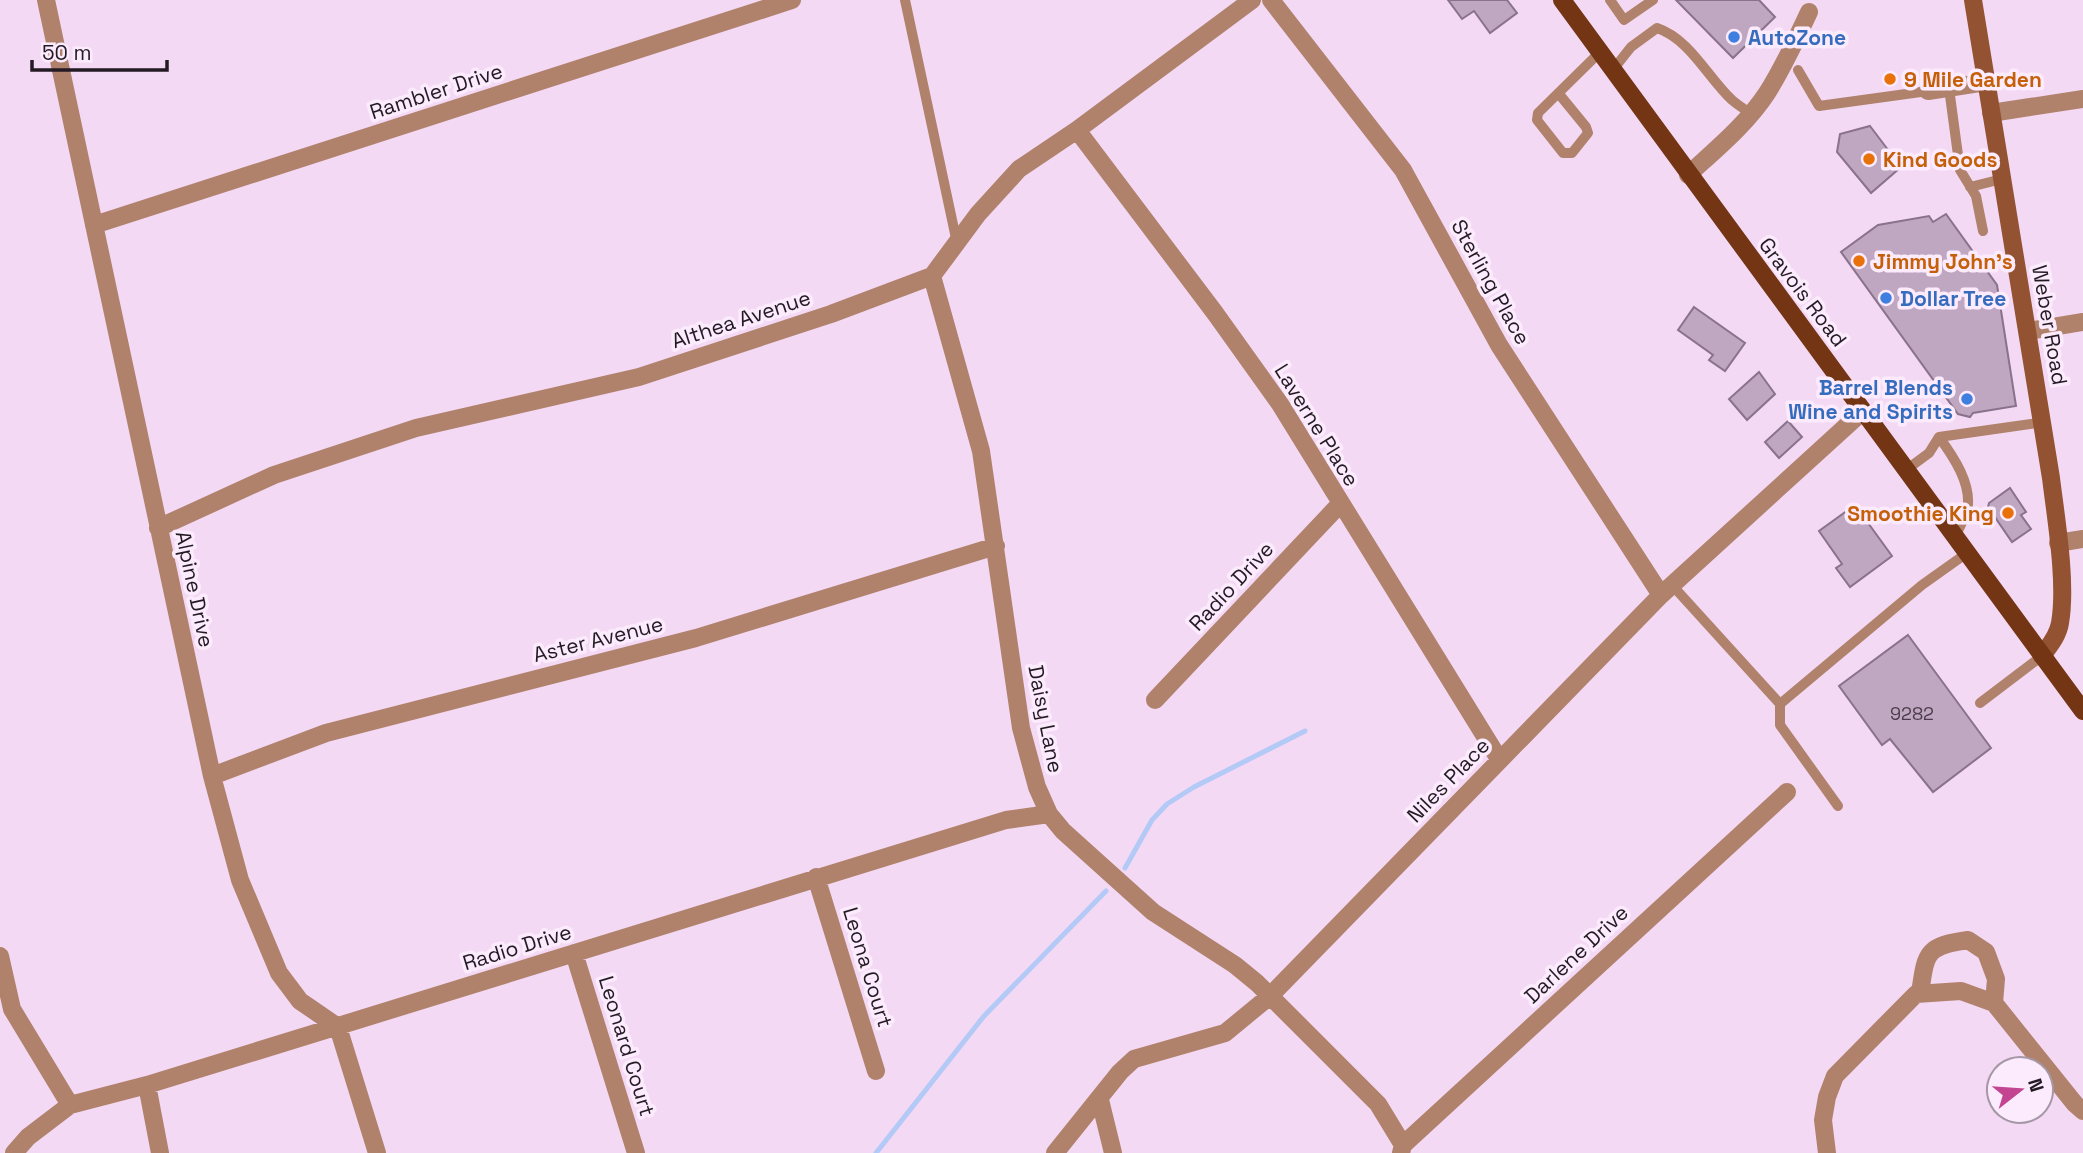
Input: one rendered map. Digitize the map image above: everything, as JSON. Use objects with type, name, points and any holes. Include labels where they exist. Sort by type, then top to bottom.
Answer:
[{"type":"main road","name":"Gravois Road","points":[[1562,0],[2083,711]]},
{"type":"street","name":"Alpine Drive","points":[[47,0],[212,776],[240,880],[279,973],[300,1002],[338,1027]]},
{"type":"street","name":"Rambler Drive","points":[[94,225],[792,0]]},
{"type":"street","points":[[932,276],[978,214],[1020,169],[1252,0]]},
{"type":"street","name":"Sterling Place","points":[[1270,0],[1404,170],[1499,345],[1667,590]]},
{"type":"street","name":"Weber Road","points":[[1973,0],[2043,422],[2058,543],[2060,624],[2055,638],[2042,656]]},
{"type":"street","points":[[1688,175],[1744,120],[1794,62],[1812,6]]},
{"type":"street","points":[[1928,91],[1986,82]]},
{"type":"street","points":[[1991,113],[2083,99]]},
{"type":"street","name":"Laverne Place","points":[[1077,130],[1280,404],[1339,504],[1499,759]]},
{"type":"street","name":"Althea Avenue","points":[[158,528],[274,475],[416,428],[639,377],[831,314],[932,276]]},
{"type":"street","name":"Daisy Lane","points":[[932,276],[981,451],[1021,728],[1037,787],[1049,814],[1063,831],[1153,912],[1235,965],[1270,996],[1378,1104],[1402,1149]]},
{"type":"street","points":[[2028,331],[2083,323]]},
{"type":"street","name":"Niles Place","points":[[1055,1153],[1120,1072],[1135,1059],[1225,1033],[1270,996],[1667,590],[1863,411]]},
{"type":"street","name":"Radio Drive","points":[[1155,700],[1339,504]]},
{"type":"street","points":[[2058,543],[2083,539]]},
{"type":"street","name":"Aster Avenue","points":[[212,776],[326,733],[696,638],[996,546]]},
{"type":"street","name":"Darlene Drive","points":[[1402,1149],[1787,792]]},
{"type":"street","name":"Radio Drive","points":[[14,1153],[28,1137],[70,1105],[147,1085],[338,1027],[1006,820],[1049,814]]},
{"type":"street","name":"Leona Court","points":[[816,877],[876,1070]]},
{"type":"street","points":[[1920,993],[1925,960],[1930,953],[1936,947],[1968,940],[1986,953],[1996,979],[1994,1003]]},
{"type":"street","name":"Leonard Court","points":[[574,953],[636,1153]]},
{"type":"street","points":[[0,956],[6,1011],[70,1105]]},
{"type":"street","points":[[1827,1153],[1823,1120],[1827,1097],[1835,1076],[1920,993],[1961,990],[1994,1003],[2083,1111]]},
{"type":"street","points":[[338,1027],[377,1153]]},
{"type":"street","points":[[147,1085],[160,1153]]},
{"type":"street","points":[[1100,1100],[1113,1153]]},
{"type":"lane","points":[[905,0],[957,243]]},
{"type":"lane","points":[[1611,0],[1624,20],[1653,0]]},
{"type":"lane","points":[[1612,71],[1631,47],[1657,28],[1669,32],[1732,99],[1744,120]]},
{"type":"lane","points":[[1559,94],[1588,133],[1572,153],[1563,153],[1537,120],[1538,113],[1600,53]]},
{"type":"lane","points":[[1794,62],[1819,106],[1928,91]]},
{"type":"lane","points":[[1949,88],[1960,170],[1976,196],[1983,231]]},
{"type":"lane","points":[[1970,187],[2002,179]]},
{"type":"lane","points":[[1906,470],[1929,453],[1940,437],[2043,422]]},
{"type":"lane","points":[[1940,437],[1953,457],[1968,498],[1967,510],[1955,537]]},
{"type":"lane","points":[[1780,705],[1922,585],[1967,553]]},
{"type":"lane","points":[[1667,590],[1780,705],[1780,725],[1838,806]]},
{"type":"lane","points":[[1980,703],[2042,656]]},
{"type":"building","points":[[1448,0],[1507,0],[1517,13],[1490,33],[1474,11],[1462,19]]},
{"type":"building","name":"AutoZone","points":[[1676,0],[1759,0],[1775,17],[1733,58]]},
{"type":"building","name":"Kind Goods","points":[[1870,126],[1901,167],[1871,193],[1837,152],[1840,134]]},
{"type":"building","points":[[1946,214],[1997,285],[2016,406],[1973,413],[1970,417],[1958,414],[1841,252],[1878,225],[1929,216],[1933,222]]},
{"type":"building","points":[[1694,307],[1745,343],[1725,371],[1709,360],[1713,355],[1678,330]]},
{"type":"building","points":[[1759,372],[1775,394],[1747,420],[1729,399]]},
{"type":"building","points":[[1788,421],[1802,437],[1779,458],[1765,442]]},
{"type":"building","name":"Smoothie King","points":[[2010,488],[2026,512],[2021,515],[2031,529],[2012,542],[1988,507],[1989,503]]},
{"type":"building","points":[[1855,505],[1892,556],[1850,587],[1836,568],[1842,564],[1819,531]]},
{"type":"building","points":[[1908,635],[1991,748],[1933,792],[1890,739],[1882,745],[1839,686]]},
{"type":"waterway","points":[[1125,868],[1152,820],[1167,804],[1194,787],[1305,731]]},
{"type":"waterway","points":[[876,1153],[984,1016],[1106,891]]},
{"type":"place","name":"AutoZone","points":[[1734,37]]},
{"type":"place","name":"9 Mile Garden","points":[[1890,79]]},
{"type":"place","name":"Kind Goods","points":[[1869,159]]},
{"type":"place","name":"Jimmy John's","points":[[1859,261]]},
{"type":"place","name":"Dollar Tree","points":[[1886,298]]},
{"type":"place","name":"Barrel Blends Wine and Spirits","points":[[1967,399]]},
{"type":"place","name":"Smoothie King","points":[[2008,513]]}]
